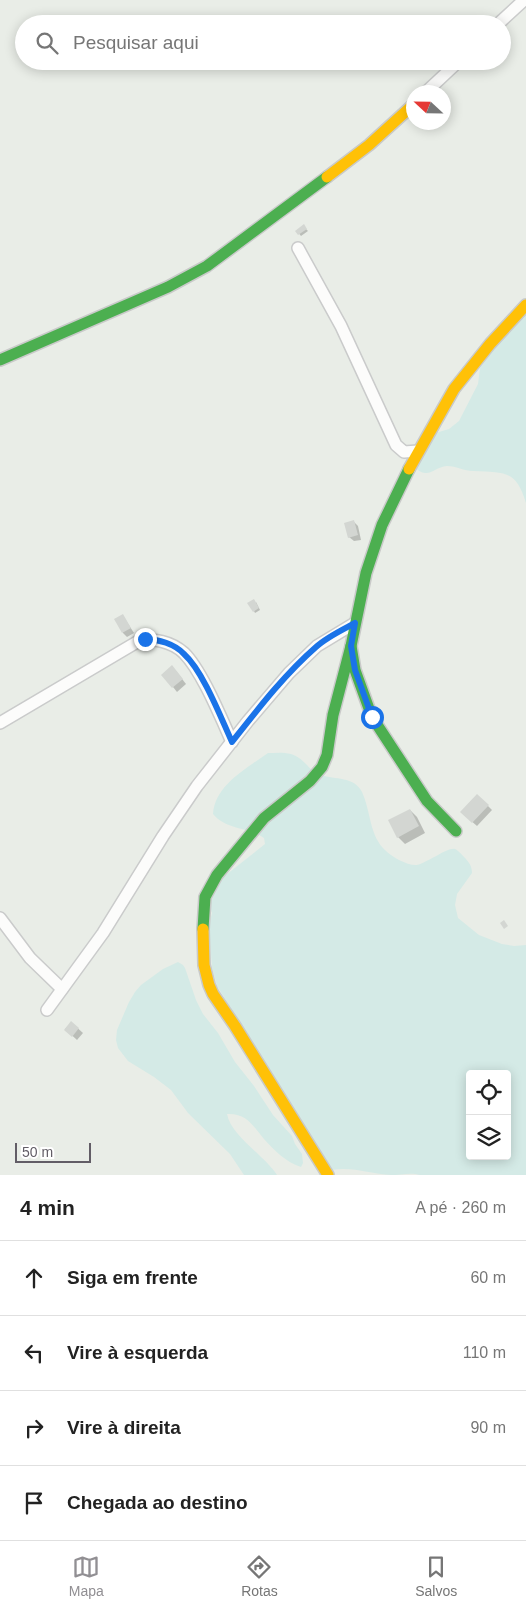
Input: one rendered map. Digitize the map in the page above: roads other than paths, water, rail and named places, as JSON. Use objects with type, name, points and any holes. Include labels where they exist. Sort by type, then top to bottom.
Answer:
[{"type":"street","points":[[508,15],[524,0]]},
{"type":"street","points":[[433,85],[449,70]]},
{"type":"street","points":[[0,360],[168,288],[207,266],[370,146],[406,112]]},
{"type":"street","points":[[298,248],[341,326],[396,445],[404,452],[418,451]]},
{"type":"street","points":[[328,1175],[235,1026],[220,1007],[207,983],[203,952],[205,897],[214,879],[256,825],[276,806],[315,775],[322,766],[328,752],[334,714],[351,646],[366,573],[382,525],[418,451],[454,389],[490,344],[526,305]]},
{"type":"street","points":[[47,1010],[103,933],[163,836],[248,720],[283,680],[317,646],[355,623]]},
{"type":"street","points":[[0,724],[137,642],[153,639],[172,645],[186,655],[212,700],[232,742]]},
{"type":"street","points":[[351,646],[355,670],[372,717],[427,802],[456,831]]},
{"type":"street","points":[[0,918],[30,958],[62,989]]}]
